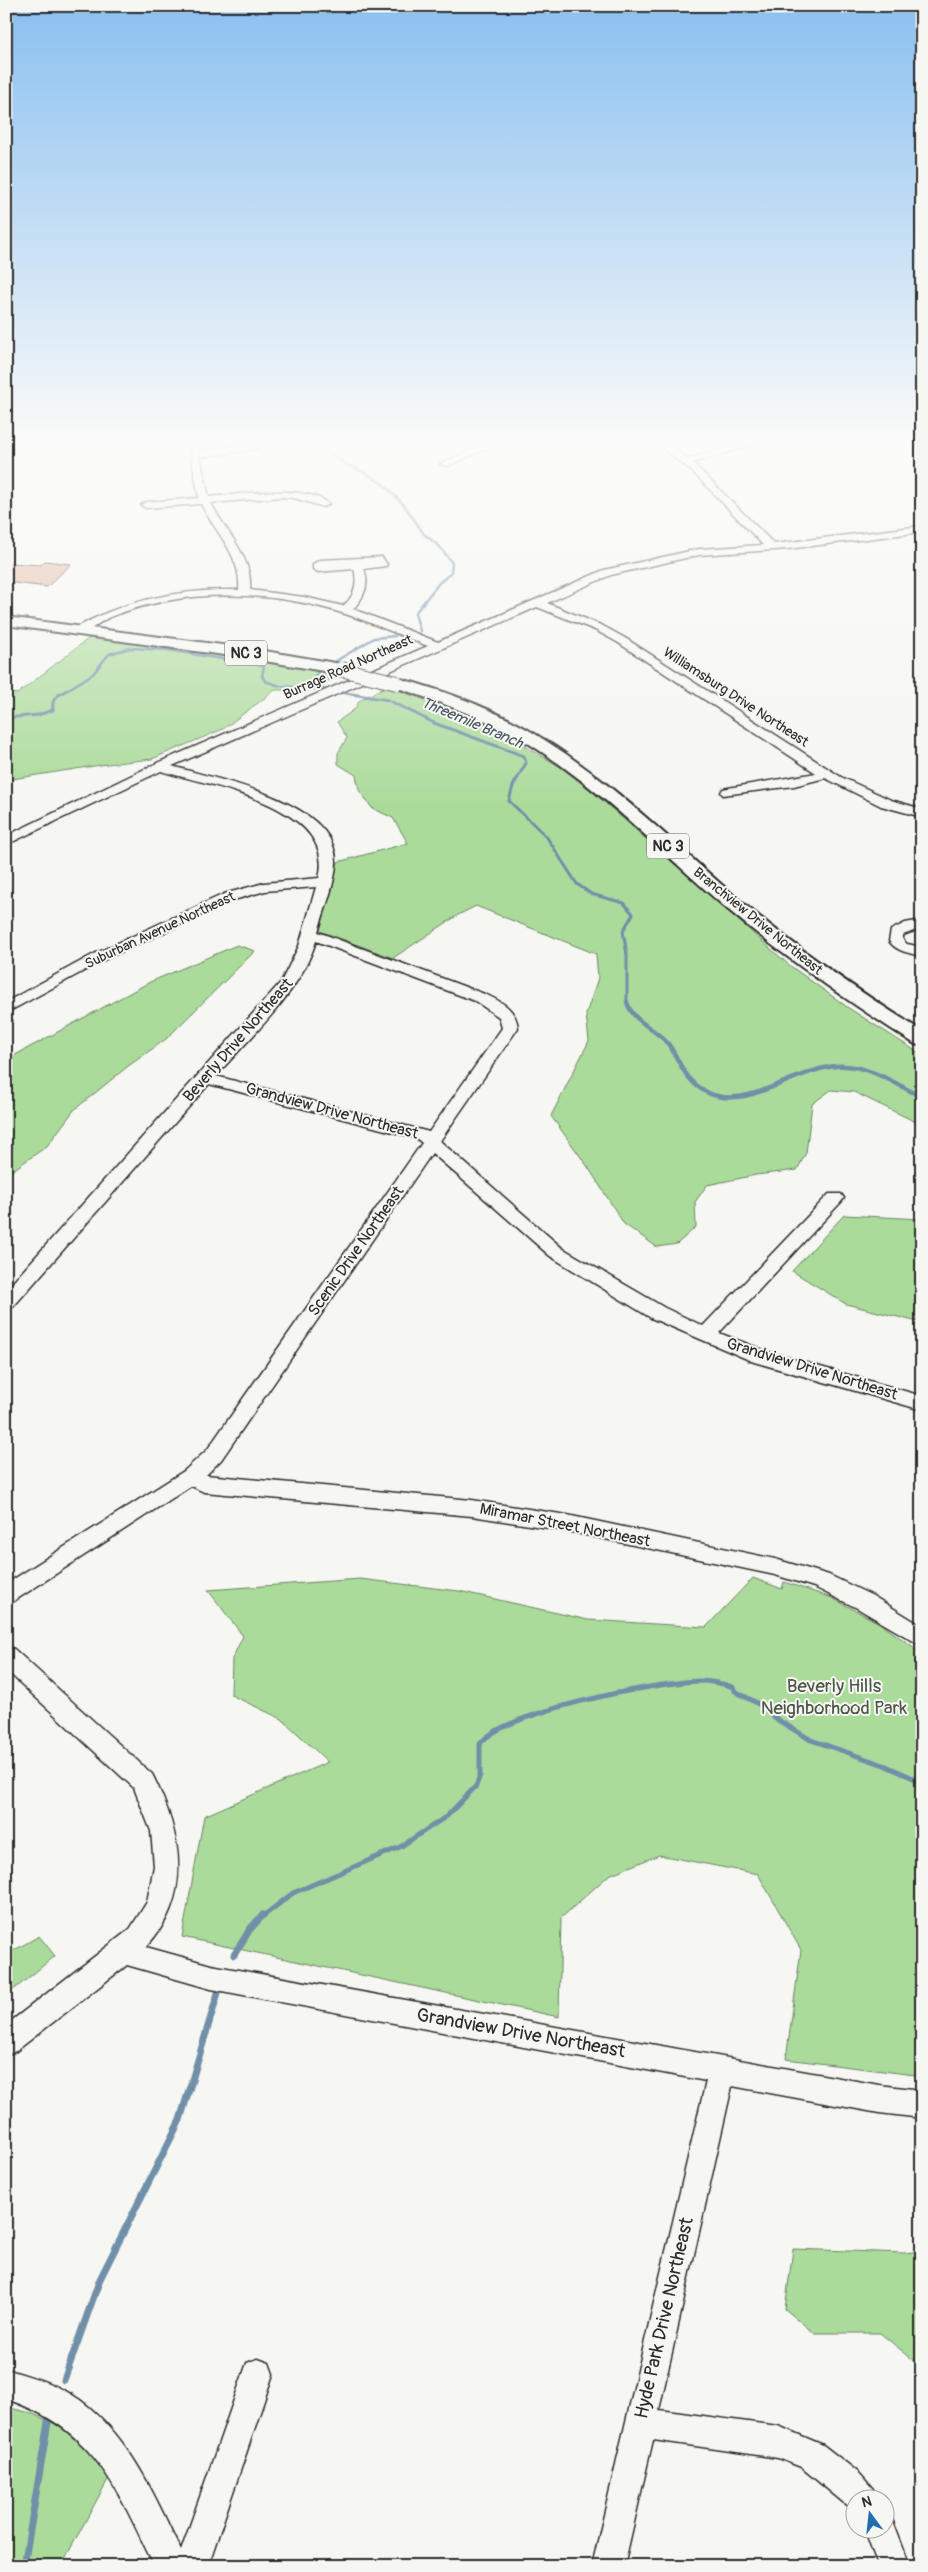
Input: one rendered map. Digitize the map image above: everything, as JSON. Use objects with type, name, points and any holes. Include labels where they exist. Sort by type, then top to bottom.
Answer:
[{"type":"main road","name":"Branchview Drive Northeast","points":[[6,621],[253,654],[341,669],[397,683],[494,719],[536,741],[572,765],[762,928],[815,967],[922,1040]]},
{"type":"street","points":[[241,565],[246,584],[244,594]]},
{"type":"street","name":"Burrage Road Northeast","points":[[6,841],[160,767],[341,687],[535,602],[608,572],[635,565]]},
{"type":"street","points":[[345,610],[357,599],[363,577],[358,566]]},
{"type":"street","points":[[78,631],[106,613],[132,605],[189,596],[244,594],[286,597],[345,610],[437,645]]},
{"type":"street","name":"Williamsburg Drive Northeast","points":[[535,602],[599,628],[621,640],[827,774],[872,800],[922,813]]},
{"type":"street","name":"Beverly Drive Northeast","points":[[6,1302],[296,974],[310,934],[329,858],[328,851],[320,835],[307,821],[269,800],[160,767]]},
{"type":"street","points":[[728,792],[794,782],[827,774]]},
{"type":"street","name":"Suburban Avenue Northeast","points":[[6,1008],[101,956],[229,897],[264,887],[324,882]]},
{"type":"street","points":[[922,924],[910,926],[896,933],[896,941],[911,951],[922,952]]},
{"type":"street","name":"Scenic Drive Northeast","points":[[6,1595],[191,1476],[214,1455],[508,1033],[510,1020],[498,1007],[481,998],[310,934]]},
{"type":"street","name":"Grandview Drive Northeast","points":[[206,1078],[412,1131],[432,1141],[440,1152],[556,1252],[658,1313],[761,1357],[922,1403]]},
{"type":"street","points":[[706,1335],[835,1198]]},
{"type":"street","name":"Miramar Street Northeast","points":[[191,1476],[204,1484],[472,1508],[567,1523],[766,1565],[821,1581],[865,1602],[922,1638]]},
{"type":"street","points":[[6,1656],[143,1781],[157,1806],[166,1837],[167,1872],[164,1888],[152,1920],[123,1951],[6,2042]]},
{"type":"street","name":"Grandview Drive Northeast","points":[[123,1951],[150,1961],[211,1976],[879,2099],[922,2104]]},
{"type":"street","name":"Hyde Park Drive Northeast","points":[[608,2566],[722,2070]]},
{"type":"street","points":[[192,2566],[258,2374]]},
{"type":"street","points":[[6,2384],[27,2388],[54,2400],[77,2416],[114,2453],[131,2483],[171,2566]]},
{"type":"street","points":[[640,2423],[778,2442],[812,2456],[853,2490]]},
{"type":"street","points":[[885,2540],[894,2566]]},
{"type":"green space","points":[[89,638],[171,647],[347,675],[298,690],[275,690],[223,729],[152,759],[6,780],[6,692],[17,694]]},
{"type":"green space","points":[[386,686],[478,719],[559,766],[594,793],[789,965],[850,1009],[922,1055],[922,1125],[854,1092],[831,1090],[812,1104],[806,1153],[797,1170],[756,1175],[707,1185],[695,1202],[696,1227],[677,1244],[657,1247],[624,1224],[588,1167],[551,1116],[589,1041],[586,1014],[598,978],[596,954],[476,906],[458,915],[393,958],[320,931],[338,862],[408,843],[393,818],[372,808],[359,790],[356,775],[338,764],[338,753],[347,738],[337,722],[355,709],[359,701]]},
{"type":"green space","points":[[237,945],[255,951],[166,1039],[127,1067],[74,1110],[47,1146],[6,1175],[6,1077],[10,1075],[6,1060],[150,982]]},
{"type":"green space","points":[[844,1215],[922,1219],[922,1323],[846,1304],[792,1271]]},
{"type":"green space","name":"Beverly Hills Neighborhood Park","points":[[753,1578],[782,1589],[784,1582],[832,1598],[881,1624],[922,1653],[922,2072],[915,2075],[786,2059],[801,1950],[758,1874],[659,1855],[609,1875],[561,1918],[559,2017],[182,1937],[204,1816],[328,1762],[282,1719],[231,1695],[232,1659],[243,1636],[208,1590],[360,1579],[459,1591],[588,1620],[706,1627]]},
{"type":"green space","points":[[39,1936],[55,1956],[6,1996],[6,1955]]},
{"type":"green space","points":[[793,2249],[904,2253],[922,2251],[922,2367],[880,2333],[814,2333],[785,2309]]},
{"type":"green space","points":[[6,2407],[31,2413],[79,2435],[111,2474],[61,2566],[6,2566]]},
{"type":"building","points":[[6,565],[70,565],[47,587],[6,582]]},
{"type":"waterway","points":[[420,631],[415,613],[439,583],[451,573],[452,565]]},
{"type":"waterway","points":[[336,661],[374,638],[395,636]]},
{"type":"waterway","name":"Threemile Branch","points":[[67,690],[93,674],[109,654],[130,648],[168,650],[264,666],[262,676],[265,681],[280,686],[327,690]]},
{"type":"waterway","points":[[307,687],[320,669]]},
{"type":"waterway","name":"Threemile Branch","points":[[6,718],[38,715],[53,710],[54,699],[69,689]]},
{"type":"waterway","name":"Threemile Branch","points":[[322,689],[388,700],[434,723],[524,756],[526,763],[513,786],[509,801],[546,836],[577,884],[591,894],[624,903],[633,914],[623,931],[627,955],[627,1002]]},
{"type":"waterway","name":"Threemile Branch","points":[[627,1002],[634,1015],[669,1045],[691,1080],[707,1092],[724,1097],[742,1096],[761,1091],[819,1069],[848,1066],[881,1076],[922,1097]]},
{"type":"waterway","points":[[262,1917],[293,1893],[400,1847],[447,1816],[476,1786],[480,1775],[480,1744],[494,1732],[549,1710],[618,1693],[699,1681],[733,1687],[735,1691],[762,1706],[778,1720],[811,1740],[884,1765],[922,1782]]},
{"type":"waterway","points":[[234,1955],[250,1929],[263,1915]]},
{"type":"waterway","points":[[64,2380],[100,2279],[180,2120],[218,1993]]},
{"type":"waterway","points":[[24,2566],[48,2422]]}]
